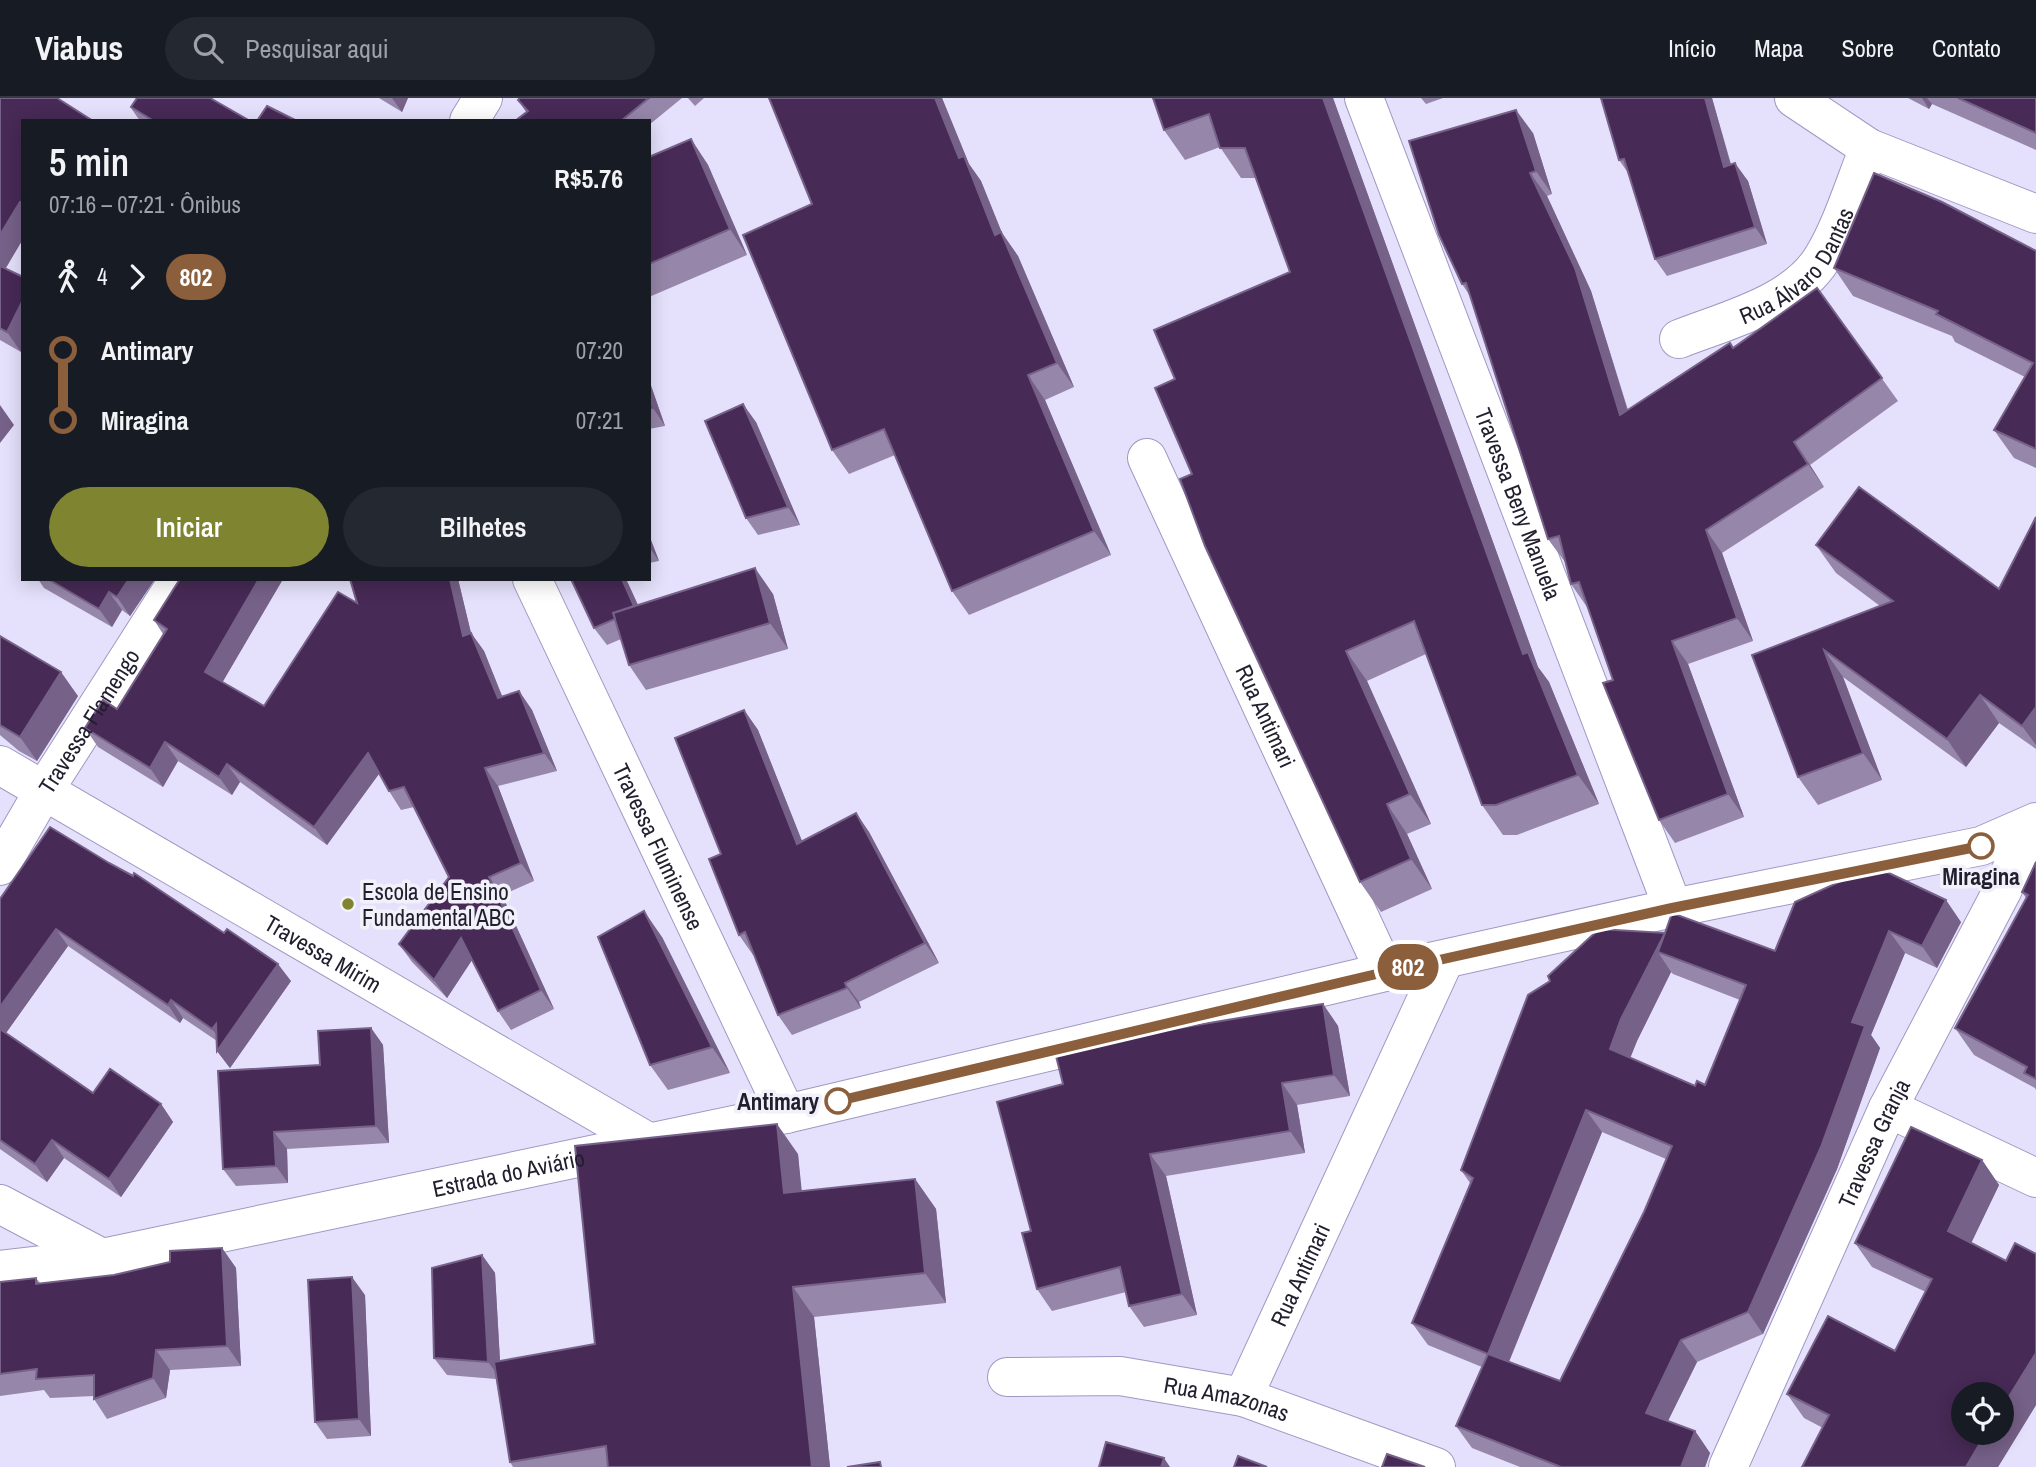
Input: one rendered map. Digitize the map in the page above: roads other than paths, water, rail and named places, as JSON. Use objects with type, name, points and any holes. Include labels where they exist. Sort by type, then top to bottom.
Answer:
[{"type":"street","points":[[470,119],[482,98]]},
{"type":"street","name":"Travessa Beny Manuela","points":[[1364,98],[1672,908]]},
{"type":"street","points":[[1794,98],[1869,148],[2036,214]]},
{"type":"street","name":"Rua Álvaro Dantas","points":[[1679,339],[1776,300],[1802,281],[1823,258],[1869,148]]},
{"type":"street","name":"Rua Antimari","points":[[1147,458],[1385,972]]},
{"type":"street","name":"Travessa Flamengo","points":[[0,866],[43,792],[178,581]]},
{"type":"street","name":"Travessa Fluminense","points":[[533,581],[786,1114]]},
{"type":"street","name":"Travessa Mirim","points":[[0,765],[648,1142]]},
{"type":"street","name":"Estrada do Aviário","points":[[0,1270],[102,1258],[786,1114],[1385,972],[1444,961],[1672,908],[1981,846],[2033,824]]},
{"type":"street","name":"Travessa Granja","points":[[1728,1467],[1888,1108],[2002,891],[2033,824]]},
{"type":"street","name":"Rua Antimari","points":[[1243,1397],[1444,961]]},
{"type":"street","points":[[1888,1108],[2036,1178]]},
{"type":"street","points":[[0,1204],[102,1258]]},
{"type":"street","name":"Rua Amazonas","points":[[1007,1377],[1120,1376],[1243,1397],[1436,1467]]},
{"type":"place","name":"Miragina","points":[[1981,846]]},
{"type":"place","name":"Escola de Ensino Fundamental ABC","points":[[348,904]]},
{"type":"place","name":"Antimary","points":[[838,1101]]}]
